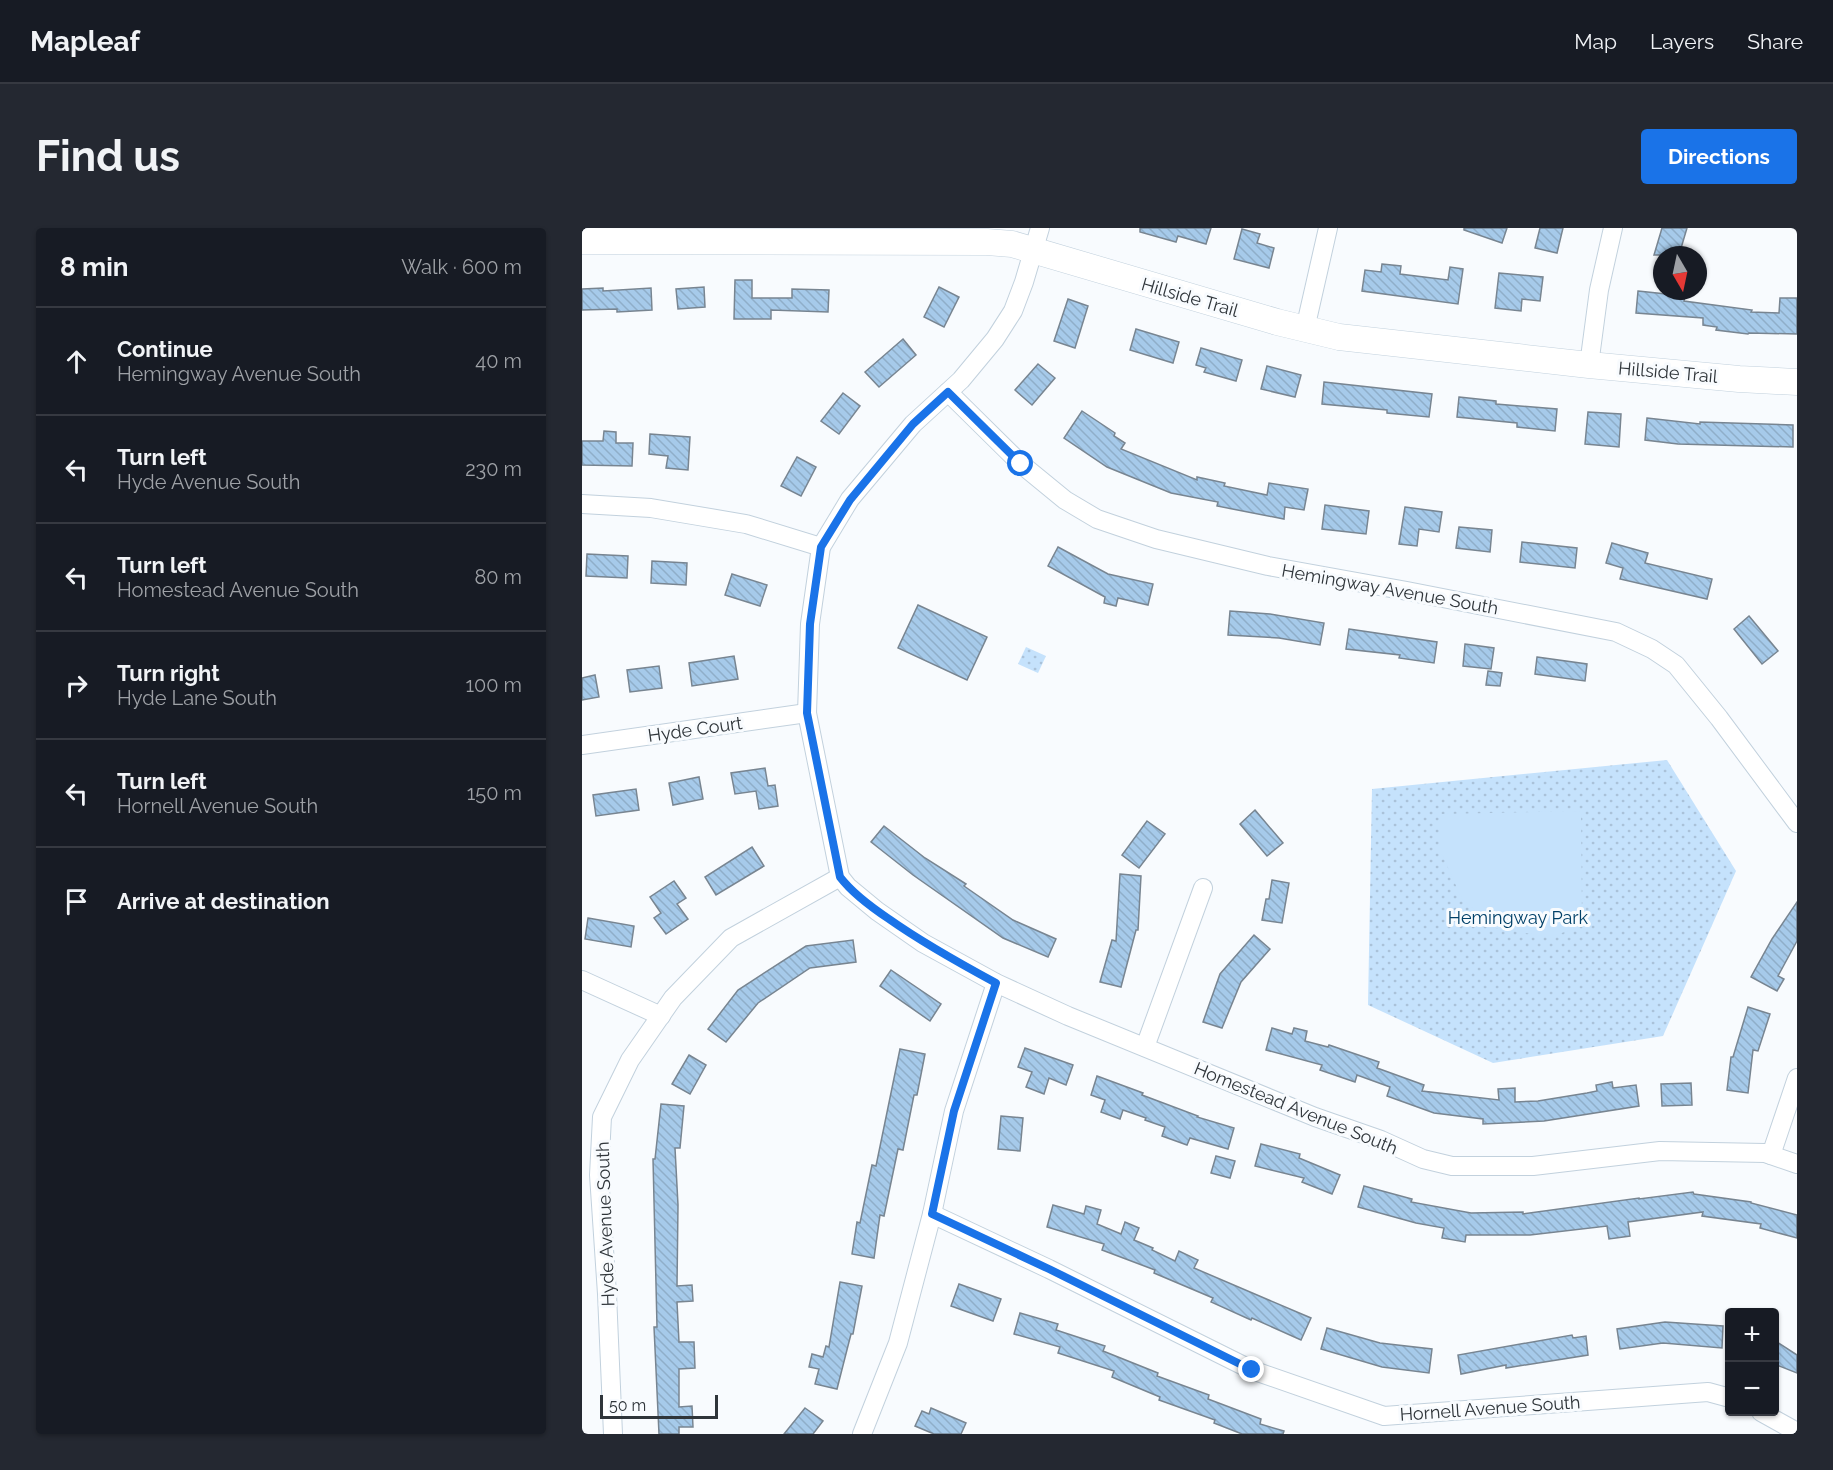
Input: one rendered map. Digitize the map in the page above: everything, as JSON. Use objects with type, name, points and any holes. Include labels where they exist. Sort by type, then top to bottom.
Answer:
[{"type":"street","points":[[1305,329],[1328,228]]},
{"type":"street","points":[[1589,364],[1599,290],[1613,228]]},
{"type":"street","name":"Hillside Trail","points":[[582,241],[802,235],[1012,244],[1037,240],[1266,319],[1368,341],[1589,364],[1797,382]]},
{"type":"street","points":[[840,877],[807,713],[810,624],[821,547],[850,500],[913,424],[961,380],[989,347],[1013,310],[1037,240]]},
{"type":"street","name":"Hemingway Avenue South","points":[[948,392],[1021,464],[1065,500],[1097,519],[1156,539],[1268,566],[1616,632],[1652,649],[1676,665],[1719,718],[1797,823]]},
{"type":"street","points":[[582,504],[651,508],[735,523],[821,547]]},
{"type":"street","name":"Hyde Court","points":[[582,746],[807,713]]},
{"type":"street","name":"Homestead Avenue South","points":[[840,877],[848,887],[878,911],[923,943],[996,983],[1068,1016],[1315,1117],[1381,1140],[1423,1159],[1452,1166],[1533,1166],[1660,1151],[1765,1154],[1797,1164]]},
{"type":"street","name":"Hyde Avenue South","points":[[613,1434],[599,1175],[602,1117],[630,1060],[673,998],[731,938],[840,877]]},
{"type":"street","points":[[1145,1047],[1203,888]]},
{"type":"street","points":[[582,980],[661,1016]]},
{"type":"street","points":[[862,1434],[898,1343],[932,1214],[954,1111],[996,983]]},
{"type":"street","points":[[1771,1155],[1797,1078]]},
{"type":"street","name":"Hornell Avenue South","points":[[932,1214],[1049,1269],[1252,1370],[1384,1416],[1708,1392],[1725,1397]]},
{"type":"street","points":[[1768,1416],[1797,1432]]},
{"type":"green space","points":[[1026,647],[1046,656],[1038,673],[1018,664]]},
{"type":"green space","name":"Hemingway Park","points":[[1667,760],[1736,871],[1663,1036],[1493,1063],[1368,1005],[1372,789]]},
{"type":"green space","points":[[1581,811],[1582,926],[1550,937],[1496,928],[1462,899],[1441,852],[1441,814]]},
{"type":"building","points":[[1140,228],[1211,228],[1206,244],[1178,236],[1176,242],[1140,232]]},
{"type":"building","points":[[1464,228],[1507,228],[1502,243],[1464,230]]},
{"type":"building","points":[[1540,228],[1563,228],[1557,253],[1535,248]]},
{"type":"building","points":[[1662,228],[1687,228],[1682,246],[1657,246]]},
{"type":"building","points":[[1242,229],[1260,234],[1257,243],[1274,248],[1269,268],[1234,259]]},
{"type":"building","points":[[1382,264],[1401,266],[1400,274],[1448,280],[1450,267],[1463,269],[1458,304],[1362,291],[1365,270],[1381,272]]},
{"type":"building","points":[[1499,273],[1543,277],[1540,301],[1522,299],[1521,311],[1495,308]]},
{"type":"building","points":[[735,280],[752,280],[752,298],[792,298],[792,289],[829,290],[828,312],[771,310],[771,319],[734,319]]},
{"type":"building","points":[[704,287],[705,307],[678,309],[676,289]]},
{"type":"building","points":[[939,287],[959,297],[944,327],[924,317]]},
{"type":"building","points":[[603,288],[603,291],[651,288],[652,310],[617,312],[617,309],[582,310],[582,289]]},
{"type":"building","points":[[1638,291],[1653,293],[1653,300],[1684,300],[1752,310],[1751,312],[1779,313],[1780,298],[1797,298],[1797,334],[1748,334],[1716,330],[1717,327],[1703,325],[1703,318],[1636,313]]},
{"type":"building","points":[[1068,299],[1088,306],[1075,348],[1054,341]]},
{"type":"building","points":[[1136,329],[1179,342],[1173,363],[1130,350]]},
{"type":"building","points":[[903,339],[916,355],[879,387],[865,372]]},
{"type":"building","points":[[1201,348],[1242,360],[1236,381],[1204,372],[1206,368],[1196,365]]},
{"type":"building","points":[[1038,364],[1055,378],[1032,405],[1015,390]]},
{"type":"building","points":[[1267,366],[1301,375],[1295,397],[1261,389]]},
{"type":"building","points":[[1324,382],[1432,394],[1429,417],[1387,413],[1387,410],[1322,404]]},
{"type":"building","points":[[843,393],[860,406],[839,434],[821,421]]},
{"type":"building","points":[[1459,397],[1496,401],[1496,404],[1557,409],[1555,431],[1517,427],[1517,423],[1457,417]]},
{"type":"building","points":[[1082,411],[1115,433],[1114,436],[1125,443],[1121,449],[1197,480],[1197,477],[1225,483],[1224,486],[1267,495],[1269,483],[1308,489],[1304,510],[1285,507],[1284,519],[1217,506],[1218,502],[1171,493],[1107,467],[1064,438]]},
{"type":"building","points":[[1588,412],[1621,414],[1619,447],[1585,444]]},
{"type":"building","points":[[1647,418],[1700,424],[1700,422],[1793,425],[1793,447],[1678,444],[1645,440]]},
{"type":"building","points":[[604,431],[616,432],[616,443],[633,443],[632,466],[582,465],[582,441],[603,441]]},
{"type":"building","points":[[650,434],[690,437],[688,470],[666,468],[668,456],[649,454]]},
{"type":"building","points":[[797,457],[816,467],[801,496],[781,486]]},
{"type":"building","points":[[1325,505],[1369,511],[1366,534],[1322,529]]},
{"type":"building","points":[[1405,507],[1442,512],[1439,532],[1419,529],[1417,546],[1399,544]]},
{"type":"building","points":[[1459,527],[1492,530],[1490,552],[1456,548]]},
{"type":"building","points":[[1522,542],[1577,548],[1575,568],[1520,562]]},
{"type":"building","points":[[1612,543],[1648,553],[1645,563],[1712,579],[1707,599],[1620,579],[1623,568],[1606,563]]},
{"type":"building","points":[[1058,547],[1108,574],[1153,584],[1148,605],[1118,598],[1116,606],[1104,603],[1105,597],[1048,566]]},
{"type":"building","points":[[587,554],[628,556],[627,578],[586,576]]},
{"type":"building","points":[[652,561],[687,563],[686,585],[651,583]]},
{"type":"building","points":[[732,574],[767,585],[760,606],[725,595]]},
{"type":"building","points":[[918,605],[987,637],[967,680],[898,648]]},
{"type":"building","points":[[1230,611],[1270,614],[1324,623],[1320,645],[1279,638],[1228,635]]},
{"type":"building","points":[[1749,616],[1778,651],[1762,664],[1734,629]]},
{"type":"building","points":[[1349,629],[1437,642],[1434,663],[1399,658],[1400,655],[1346,649]]},
{"type":"building","points":[[1465,644],[1494,648],[1491,669],[1463,666]]},
{"type":"building","points":[[734,656],[738,679],[692,686],[689,663]]},
{"type":"building","points":[[1537,657],[1587,664],[1585,681],[1535,674]]},
{"type":"building","points":[[659,666],[662,688],[630,692],[627,670]]},
{"type":"building","points":[[1488,671],[1502,673],[1500,686],[1486,685]]},
{"type":"building","points":[[595,675],[599,697],[582,700],[582,678]]},
{"type":"building","points":[[765,768],[768,786],[775,785],[778,806],[759,809],[756,791],[735,794],[731,773]]},
{"type":"building","points":[[699,777],[703,799],[673,805],[669,783]]},
{"type":"building","points":[[636,789],[639,810],[596,816],[593,795]]},
{"type":"building","points":[[1255,810],[1283,843],[1267,856],[1240,824]]},
{"type":"building","points":[[1147,821],[1165,834],[1139,868],[1122,855]]},
{"type":"building","points":[[884,826],[1013,920],[1056,939],[1048,957],[1003,938],[913,875],[871,842]]},
{"type":"building","points":[[752,847],[764,866],[716,895],[705,877]]},
{"type":"building","points":[[1120,874],[1141,876],[1138,930],[1136,930],[1121,987],[1100,982],[1112,940],[1116,941]]},
{"type":"building","points":[[1272,880],[1289,883],[1282,923],[1262,920]]},
{"type":"building","points":[[674,881],[686,898],[677,904],[688,919],[666,934],[654,918],[661,913],[650,897]]},
{"type":"building","points":[[1797,902],[1797,941],[1778,976],[1784,979],[1777,991],[1751,977],[1772,939]]},
{"type":"building","points":[[588,918],[634,926],[631,947],[585,939]]},
{"type":"building","points":[[1254,935],[1270,949],[1241,982],[1222,1028],[1203,1022],[1220,974]]},
{"type":"building","points":[[853,940],[856,962],[810,968],[758,1003],[726,1042],[708,1029],[738,990],[806,946]]},
{"type":"building","points":[[891,970],[941,1004],[930,1021],[880,986]]},
{"type":"building","points":[[1748,1007],[1770,1014],[1758,1051],[1753,1050],[1748,1093],[1727,1090],[1731,1057],[1733,1057]]},
{"type":"building","points":[[1272,1028],[1292,1034],[1294,1028],[1307,1031],[1305,1041],[1328,1047],[1329,1045],[1379,1062],[1377,1068],[1424,1085],[1422,1091],[1499,1100],[1498,1089],[1515,1088],[1515,1102],[1538,1101],[1597,1091],[1596,1085],[1612,1082],[1613,1088],[1636,1085],[1639,1106],[1544,1121],[1483,1124],[1483,1119],[1434,1113],[1387,1096],[1390,1087],[1357,1075],[1355,1082],[1320,1070],[1322,1065],[1266,1050]]},
{"type":"building","points":[[1025,1048],[1073,1065],[1066,1085],[1049,1078],[1044,1094],[1026,1087],[1032,1072],[1018,1067]]},
{"type":"building","points":[[900,1049],[925,1054],[903,1150],[898,1149],[884,1216],[880,1215],[874,1258],[852,1254],[857,1222],[860,1223],[872,1165],[876,1166]]},
{"type":"building","points":[[689,1055],[706,1065],[690,1094],[672,1084]]},
{"type":"building","points":[[1097,1076],[1197,1117],[1234,1128],[1228,1149],[1190,1138],[1187,1145],[1162,1136],[1165,1127],[1123,1110],[1120,1119],[1101,1112],[1105,1100],[1091,1095]]},
{"type":"building","points":[[1691,1083],[1692,1105],[1662,1106],[1661,1084]]},
{"type":"building","points":[[661,1104],[684,1106],[680,1148],[675,1148],[678,1205],[677,1286],[692,1285],[693,1301],[677,1302],[679,1342],[694,1342],[695,1368],[679,1369],[679,1407],[692,1406],[693,1427],[679,1427],[679,1434],[659,1434],[654,1327],[657,1327],[653,1159],[655,1159]]},
{"type":"building","points":[[1001,1116],[1023,1118],[1020,1151],[998,1149]]},
{"type":"building","points":[[1261,1144],[1300,1154],[1299,1158],[1340,1175],[1332,1194],[1302,1182],[1304,1178],[1255,1166]]},
{"type":"building","points":[[1216,1156],[1235,1161],[1230,1178],[1211,1173]]},
{"type":"building","points":[[1364,1186],[1412,1199],[1411,1202],[1471,1213],[1523,1212],[1523,1214],[1693,1192],[1694,1194],[1751,1202],[1797,1215],[1797,1238],[1760,1228],[1761,1224],[1702,1216],[1703,1212],[1628,1222],[1630,1236],[1609,1239],[1607,1226],[1530,1235],[1466,1235],[1465,1242],[1442,1238],[1444,1228],[1358,1207]]},
{"type":"building","points":[[1053,1205],[1084,1214],[1086,1206],[1101,1210],[1097,1224],[1121,1234],[1125,1222],[1139,1228],[1134,1240],[1153,1248],[1152,1250],[1175,1261],[1179,1251],[1198,1260],[1194,1268],[1311,1318],[1301,1340],[1211,1302],[1213,1298],[1154,1273],[1155,1270],[1102,1250],[1104,1244],[1047,1227]]},
{"type":"building","points":[[840,1282],[862,1286],[853,1334],[851,1334],[837,1389],[815,1384],[819,1369],[809,1367],[812,1354],[823,1357],[826,1346],[829,1347]]},
{"type":"building","points":[[959,1284],[1001,1299],[993,1321],[951,1306]]},
{"type":"building","points":[[1020,1313],[1058,1324],[1056,1330],[1105,1346],[1103,1351],[1158,1373],[1157,1376],[1209,1395],[1208,1399],[1261,1419],[1260,1424],[1284,1431],[1283,1434],[1242,1434],[1214,1423],[1215,1420],[1159,1400],[1160,1397],[1112,1377],[1114,1371],[1058,1353],[1060,1347],[1014,1334]]},
{"type":"building","points":[[1665,1322],[1723,1326],[1722,1348],[1663,1343],[1620,1349],[1617,1329]]},
{"type":"building","points":[[1327,1328],[1380,1343],[1432,1349],[1429,1373],[1382,1367],[1321,1349]]},
{"type":"building","points":[[1572,1335],[1573,1338],[1586,1336],[1588,1355],[1506,1368],[1506,1365],[1461,1374],[1458,1355]]},
{"type":"building","points":[[1779,1343],[1797,1355],[1797,1373],[1779,1366]]},
{"type":"building","points":[[805,1408],[823,1421],[813,1434],[784,1434]]},
{"type":"building","points":[[931,1408],[966,1423],[961,1434],[934,1434],[915,1426],[922,1411],[929,1414]]},
{"type":"route","points":[[1021,464],[948,392],[913,424],[850,500],[821,547],[810,624],[807,713],[840,877],[848,887],[878,911],[923,943],[996,983],[954,1111],[932,1214],[1049,1269],[1252,1370]]}]
